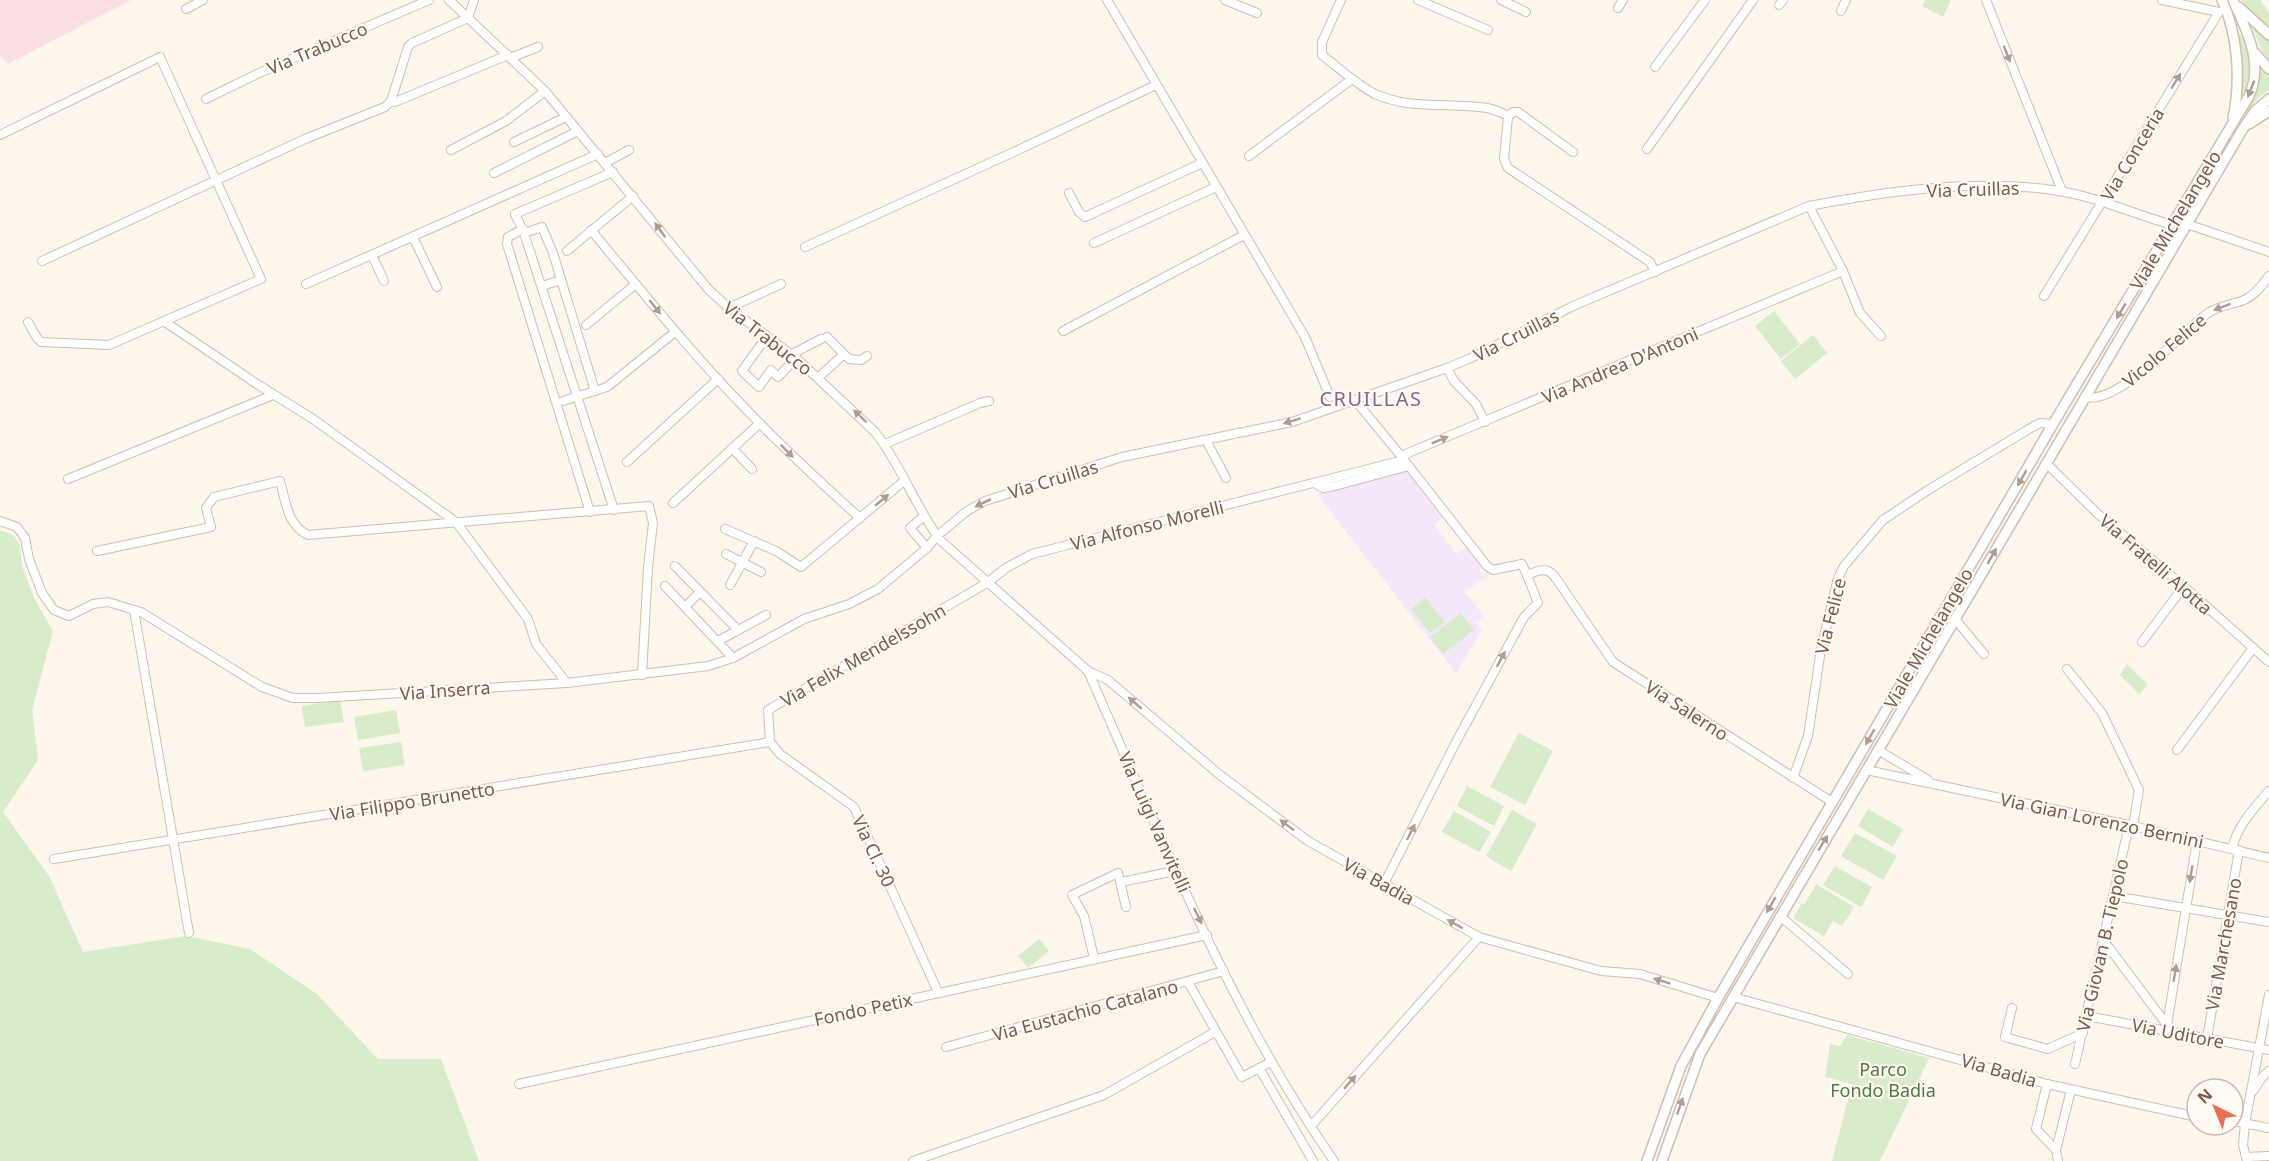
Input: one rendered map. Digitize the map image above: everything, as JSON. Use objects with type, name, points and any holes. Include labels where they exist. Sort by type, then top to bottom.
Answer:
[{"type":"street","points":[[186,9],[203,0]]},
{"type":"street","name":"Via Trabucco","points":[[206,99],[259,73],[429,0]]},
{"type":"street","name":"Via Trabucco","points":[[449,0],[545,91],[709,290],[819,377],[875,432],[885,444],[937,536],[1088,671]]},
{"type":"street","points":[[42,261],[305,139],[385,107],[391,101],[408,47],[412,43],[468,18],[474,0]]},
{"type":"street","points":[[1107,0],[1305,337],[1333,403]]},
{"type":"street","points":[[1225,0],[1257,13]]},
{"type":"street","points":[[1341,0],[1321,49],[1322,54],[1352,79],[1374,93],[1404,101],[1441,106],[1488,108],[1509,116]]},
{"type":"street","points":[[1418,0],[1488,30]]},
{"type":"street","points":[[1501,0],[1526,12]]},
{"type":"street","points":[[1618,8],[1623,0]]},
{"type":"street","points":[[1655,68],[1705,0]]},
{"type":"street","points":[[1647,149],[1753,0]]},
{"type":"street","points":[[1840,11],[1846,0]]},
{"type":"street","points":[[1986,0],[2062,191]]},
{"type":"street","points":[[2162,0],[2222,7],[2235,45],[2237,72],[2231,127]]},
{"type":"street","points":[[2233,0],[2269,35]]},
{"type":"street","points":[[2233,0],[2253,48],[2269,69]]},
{"type":"street","name":"Via Conceria","points":[[2044,296],[2222,7]]},
{"type":"street","points":[[391,101],[395,102],[538,47]]},
{"type":"street","name":"Viale Michelangelo","points":[[1647,1161],[1681,1066],[1718,998],[2231,127],[2254,84],[2253,48]]},
{"type":"street","points":[[0,135],[160,57],[261,279],[109,345],[41,342],[28,322]]},
{"type":"street","points":[[1250,156],[1352,79]]},
{"type":"street","points":[[805,247],[1156,85]]},
{"type":"street","points":[[451,150],[506,121],[545,91]]},
{"type":"street","name":"Viale Michelangelo","points":[[1662,1161],[1692,1070],[1732,997],[2241,132],[2255,111],[2269,99]]},
{"type":"street","points":[[2241,132],[2254,120],[2269,111]]},
{"type":"street","points":[[1573,152],[1518,112],[1513,112],[1509,116],[1504,159],[1508,168],[1650,262],[1655,272]]},
{"type":"street","points":[[514,142],[566,117]]},
{"type":"street","points":[[494,173],[578,131]]},
{"type":"street","points":[[605,163],[629,150]]},
{"type":"street","points":[[306,284],[598,154]]},
{"type":"street","points":[[1069,193],[1084,217],[1202,164]]},
{"type":"street","points":[[613,172],[515,214],[542,286],[614,510]]},
{"type":"street","name":"Via Cruillas","points":[[937,536],[968,511],[985,501],[1008,493],[1122,457],[1292,422],[1333,403],[1354,400],[1447,368],[1573,306],[1809,206],[1959,186],[1997,185],[2062,191],[2173,225]]},
{"type":"street","points":[[1094,243],[1216,187]]},
{"type":"street","points":[[567,251],[633,196]]},
{"type":"street","points":[[1809,206],[1843,271],[1860,313],[1881,336]]},
{"type":"street","points":[[2187,224],[2269,252]]},
{"type":"street","points":[[590,512],[507,244],[508,237],[542,227],[595,391]]},
{"type":"street","points":[[591,230],[675,332],[718,379],[816,479],[860,518]]},
{"type":"street","points":[[1064,331],[1244,235]]},
{"type":"street","points":[[413,237],[437,286]]},
{"type":"street","points":[[372,255],[384,281]]},
{"type":"street","name":"Via Andrea D'Antoni","points":[[1404,461],[1485,422],[1843,271]]},
{"type":"street","name":"Vicolo Felice","points":[[2085,397],[2099,397],[2124,385],[2139,375],[2195,323],[2211,311],[2246,298],[2259,289],[2269,276]]},
{"type":"street","points":[[542,286],[561,280]]},
{"type":"street","points":[[586,326],[636,284]]},
{"type":"street","points":[[729,308],[781,284]]},
{"type":"street","points":[[165,322],[313,419],[456,522],[528,619],[536,644],[567,683]]},
{"type":"street","points":[[563,401],[607,387],[675,332]]},
{"type":"street","points":[[767,336],[742,371],[759,387],[771,370],[778,377],[794,356],[824,338],[849,359],[861,360],[867,356]]},
{"type":"street","points":[[819,377],[843,355]]},
{"type":"street","points":[[1447,368],[1454,381],[1476,404],[1485,422]]},
{"type":"street","points":[[627,462],[718,379]]},
{"type":"street","points":[[68,479],[273,394]]},
{"type":"street","name":"Via Salerno","points":[[1354,400],[1487,566],[1493,570],[1522,564],[1527,575],[1541,568],[1552,573],[1613,662],[1832,802]]},
{"type":"street","points":[[885,444],[989,401]]},
{"type":"street","name":"Via Felice","points":[[1793,778],[1808,736],[1821,650],[1838,578],[1844,566],[1883,520],[2029,429],[2044,422],[2054,424]]},
{"type":"street","points":[[673,503],[760,423]]},
{"type":"street","points":[[1206,440],[1226,478]]},
{"type":"street","points":[[732,448],[752,469]]},
{"type":"street","name":"Via Alfonso Morelli","points":[[987,583],[1006,568],[1032,554],[1404,461]]},
{"type":"street","name":"Via Fratelli Alotta","points":[[2046,463],[2099,515],[2184,586],[2269,662]]},
{"type":"street","points":[[97,551],[211,526],[206,508],[214,497],[280,481],[292,522],[297,530],[308,535],[649,506],[653,523],[648,567],[642,675]]},
{"type":"street","points":[[725,529],[776,551],[801,567],[904,481]]},
{"type":"street","points":[[924,516],[910,528],[927,548]]},
{"type":"street","name":"Via Inserra","points":[[0,521],[18,527],[25,538],[29,559],[42,593],[54,610],[69,616],[93,604],[108,602],[141,612],[262,687],[293,698],[567,683],[708,666],[734,658],[804,619],[849,604],[878,589],[927,548],[937,536]]},
{"type":"street","points":[[730,585],[754,541]]},
{"type":"street","points":[[726,554],[761,572]]},
{"type":"street","points":[[675,566],[738,630]]},
{"type":"street","points":[[1384,884],[1524,617],[1538,603],[1527,575]]},
{"type":"street","name":"Via Felix Mendelssohn","points":[[770,742],[768,710],[987,583]]},
{"type":"street","points":[[665,586],[734,658]]},
{"type":"street","points":[[2142,642],[2184,586]]},
{"type":"street","points":[[685,607],[700,592]]},
{"type":"street","points":[[134,610],[189,933]]},
{"type":"street","points":[[1943,613],[1955,620],[1984,654]]},
{"type":"street","points":[[718,641],[765,615]]},
{"type":"street","points":[[2177,750],[2253,648]]},
{"type":"street","name":"Via Giovan B. Tiepolo","points":[[2067,669],[2102,713],[2139,790],[2075,1064]]},
{"type":"street","name":"Via Badia","points":[[1088,671],[1108,680],[1220,775],[1308,841],[1479,937],[1601,971],[1640,974],[1718,998]]},
{"type":"street","name":"Via Luigi Vanvitelli","points":[[1088,671],[1175,871],[1224,971],[1271,1062],[1334,1161]]},
{"type":"street","name":"Via Filippo Brunetto","points":[[54,859],[770,742]]},
{"type":"street","name":"Via Cl. 30","points":[[770,742],[780,754],[854,807],[938,992]]},
{"type":"street","name":"Via Gian Lorenzo Bernini","points":[[1878,750],[1934,784]]},
{"type":"street","name":"Via Gian Lorenzo Bernini","points":[[1866,770],[2131,825],[2269,858]]},
{"type":"street","points":[[2235,850],[2234,840],[2249,813],[2269,791]]},
{"type":"street","points":[[2166,1028],[2197,841]]},
{"type":"street","name":"Via Marchesano","points":[[2207,1039],[2228,915],[2235,850]]},
{"type":"street","points":[[1802,853],[1813,860]]},
{"type":"street","points":[[1120,882],[1175,871]]},
{"type":"street","points":[[1094,958],[1084,916],[1072,895],[1118,873],[1126,907]]},
{"type":"street","points":[[2114,896],[2269,922]]},
{"type":"street","points":[[1780,916],[1848,974]]},
{"type":"street","name":"Fondo Petix","points":[[519,1084],[1207,934]]},
{"type":"street","points":[[1311,1126],[1479,937]]},
{"type":"street","points":[[2104,941],[2166,1028]]},
{"type":"street","name":"Via Eustachio Catalano","points":[[946,1047],[1224,971]]},
{"type":"street","points":[[1188,982],[1242,1077],[1271,1062]]},
{"type":"street","points":[[2269,995],[2245,1123],[2269,1128]]},
{"type":"street","name":"Via Badia","points":[[1732,997],[2047,1084],[2185,1115]]},
{"type":"street","points":[[2012,1008],[2005,1037],[2048,1049],[2083,1033]]},
{"type":"street","name":"Via Uditore","points":[[2086,1016],[2166,1028],[2207,1039],[2269,1050]]},
{"type":"street","points":[[913,1161],[1104,1095],[1215,1032]]},
{"type":"street","points":[[1259,1068],[1313,1161]]},
{"type":"street","points":[[2251,1095],[2269,1071]]},
{"type":"street","points":[[2047,1084],[2036,1129],[2056,1150]]},
{"type":"street","points":[[2058,1161],[2056,1150],[2071,1090]]},
{"type":"street","points":[[2244,1137],[2247,1159],[2269,1156]]},
{"type":"shaded area","points":[[0,0],[131,0],[8,64],[0,56]]},
{"type":"shaded area","points":[[1405,472],[1410,474],[1444,517],[1434,525],[1456,554],[1467,547],[1481,566],[1479,569],[1482,574],[1486,572],[1489,575],[1465,592],[1485,617],[1476,623],[1482,630],[1456,673],[1317,494],[1330,493],[1334,490]]},
{"type":"green space","points":[[1925,0],[1951,0],[1943,17],[1922,6]]},
{"type":"green space","points":[[2241,0],[2260,0],[2269,12],[2269,31]]},
{"type":"green space","points":[[2254,27],[2269,40],[2269,61],[2261,49]]},
{"type":"green space","points":[[2238,32],[2246,47],[2250,65],[2247,83],[2240,99],[2242,72]]},
{"type":"green space","points":[[2261,68],[2269,75],[2269,90],[2259,97],[2245,114],[2258,89]]},
{"type":"green space","points":[[1774,311],[1800,344],[1781,359],[1755,326]]},
{"type":"green space","points":[[1813,335],[1827,353],[1795,379],[1781,361]]},
{"type":"green space","points":[[0,530],[13,535],[20,544],[22,566],[34,598],[53,631],[32,710],[38,760],[3,812],[49,876],[83,952],[186,936],[250,949],[317,994],[378,1059],[441,1059],[479,1161],[0,1161]]},
{"type":"green space","points":[[1425,597],[1445,622],[1430,633],[1411,609]]},
{"type":"green space","points":[[1461,613],[1474,630],[1443,654],[1430,637]]},
{"type":"green space","points":[[2127,664],[2148,685],[2139,694],[2120,675]]},
{"type":"green space","points":[[340,700],[344,722],[305,727],[302,706]]},
{"type":"green space","points":[[396,710],[400,733],[358,740],[354,717]]},
{"type":"green space","points":[[1519,733],[1553,751],[1525,805],[1490,787]]},
{"type":"green space","points":[[401,742],[405,765],[363,771],[359,748]]},
{"type":"green space","points":[[1467,786],[1504,806],[1494,826],[1457,806]]},
{"type":"green space","points":[[1868,809],[1903,829],[1893,847],[1858,826]]},
{"type":"green space","points":[[1512,810],[1537,824],[1511,871],[1486,856]]},
{"type":"green space","points":[[1454,811],[1491,832],[1479,852],[1442,832]]},
{"type":"green space","points":[[1855,833],[1897,856],[1883,880],[1841,856]]},
{"type":"green space","points":[[1835,866],[1872,887],[1861,907],[1823,885]]},
{"type":"green space","points":[[1816,884],[1854,907],[1842,926],[1833,921],[1824,936],[1793,918],[1802,903],[1805,904]]},
{"type":"green space","points":[[1039,939],[1049,951],[1028,968],[1018,956]]},
{"type":"green space","name":"Parco Fondo Badia","points":[[1847,1035],[1929,1058],[1880,1161],[1832,1161],[1852,1084],[1825,1077],[1830,1044],[1840,1046]]},
{"type":"district","name":"CRUILLAS","points":[[1371,398]]}]
